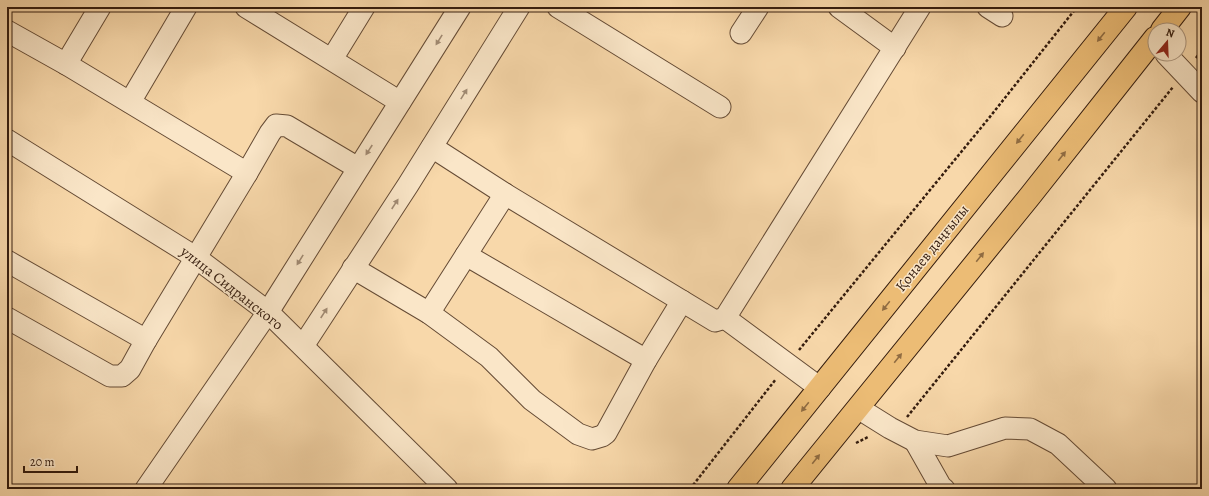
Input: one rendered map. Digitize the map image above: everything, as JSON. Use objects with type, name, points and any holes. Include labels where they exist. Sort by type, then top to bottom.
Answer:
[{"type":"main road","name":"Қонаев даңғылы","points":[[738,489],[1126,7]]},
{"type":"main road","points":[[1170,22],[1180,7]]},
{"type":"main road","points":[[792,489],[1147,54]]},
{"type":"street","points":[[66,64],[100,7]]},
{"type":"street","points":[[130,102],[186,7]]},
{"type":"street","points":[[246,7],[400,102]]},
{"type":"street","points":[[332,59],[364,7]]},
{"type":"street","points":[[146,489],[268,312],[460,7]]},
{"type":"street","points":[[303,346],[432,147],[519,7]]},
{"type":"street","points":[[558,7],[720,107]]},
{"type":"street","points":[[741,33],[758,7]]},
{"type":"street","points":[[839,7],[895,48]]},
{"type":"street","points":[[432,147],[505,194],[715,321],[725,318],[920,7]]},
{"type":"street","points":[[7,31],[130,102],[247,174]]},
{"type":"street","points":[[1176,62],[1202,92]]},
{"type":"street","points":[[7,318],[110,376],[122,376],[130,369],[195,258],[276,125],[287,126],[358,168]]},
{"type":"street","name":"улица Сидранского","points":[[7,140],[195,258],[268,312],[447,489]]},
{"type":"street","points":[[429,313],[505,194]]},
{"type":"street","points":[[466,255],[646,360]]},
{"type":"street","points":[[7,261],[146,340]]},
{"type":"street","points":[[353,268],[429,313],[489,357],[532,400],[578,434],[592,439],[606,433],[646,360],[682,301]]},
{"type":"street","points":[[725,318],[820,388]]},
{"type":"street","points":[[858,408],[890,428],[915,441],[948,446],[1005,428],[1030,429],[1058,444],[1106,489]]},
{"type":"street","points":[[915,441],[941,487],[944,489]]},
{"type":"path","points":[[690,489],[788,364],[989,118],[1077,7]]},
{"type":"path","points":[[852,447],[858,442],[905,420],[1202,50]]}]
